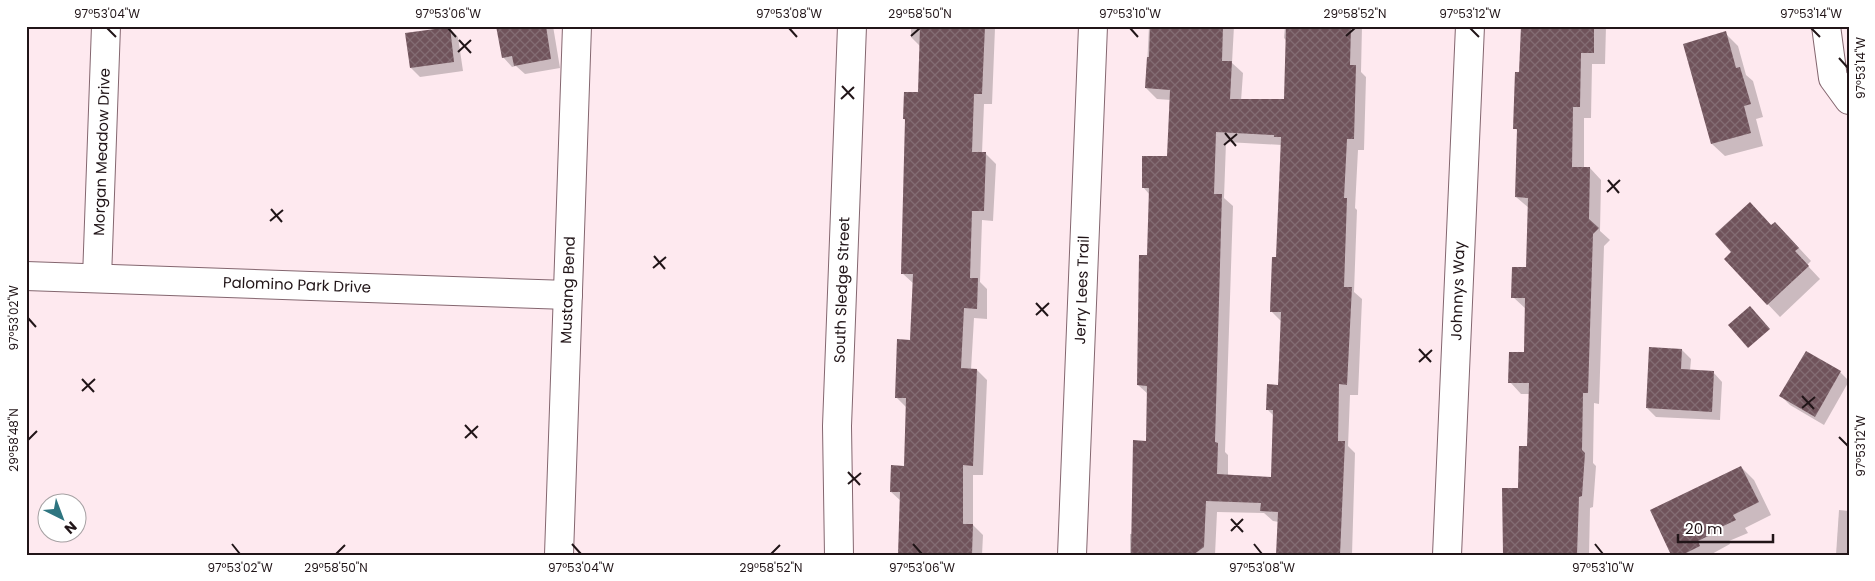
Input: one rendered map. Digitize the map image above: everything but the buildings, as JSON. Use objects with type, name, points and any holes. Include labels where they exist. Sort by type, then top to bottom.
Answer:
[{"type":"street","name":"Morgan Meadow Drive","points":[[97,278],[106,26]]},
{"type":"street","name":"Mustang Bend","points":[[559,555],[577,26]]},
{"type":"street","name":"South Sledge Street","points":[[839,555],[837,426],[852,26]]},
{"type":"street","name":"Jerry Lees Trail","points":[[1072,555],[1093,26]]},
{"type":"street","name":"Johnnys Way","points":[[1447,555],[1470,26]]},
{"type":"street","points":[[1826,26],[1833,78],[1849,100]]},
{"type":"street","name":"Palomino Park Drive","points":[[26,276],[568,295]]}]
